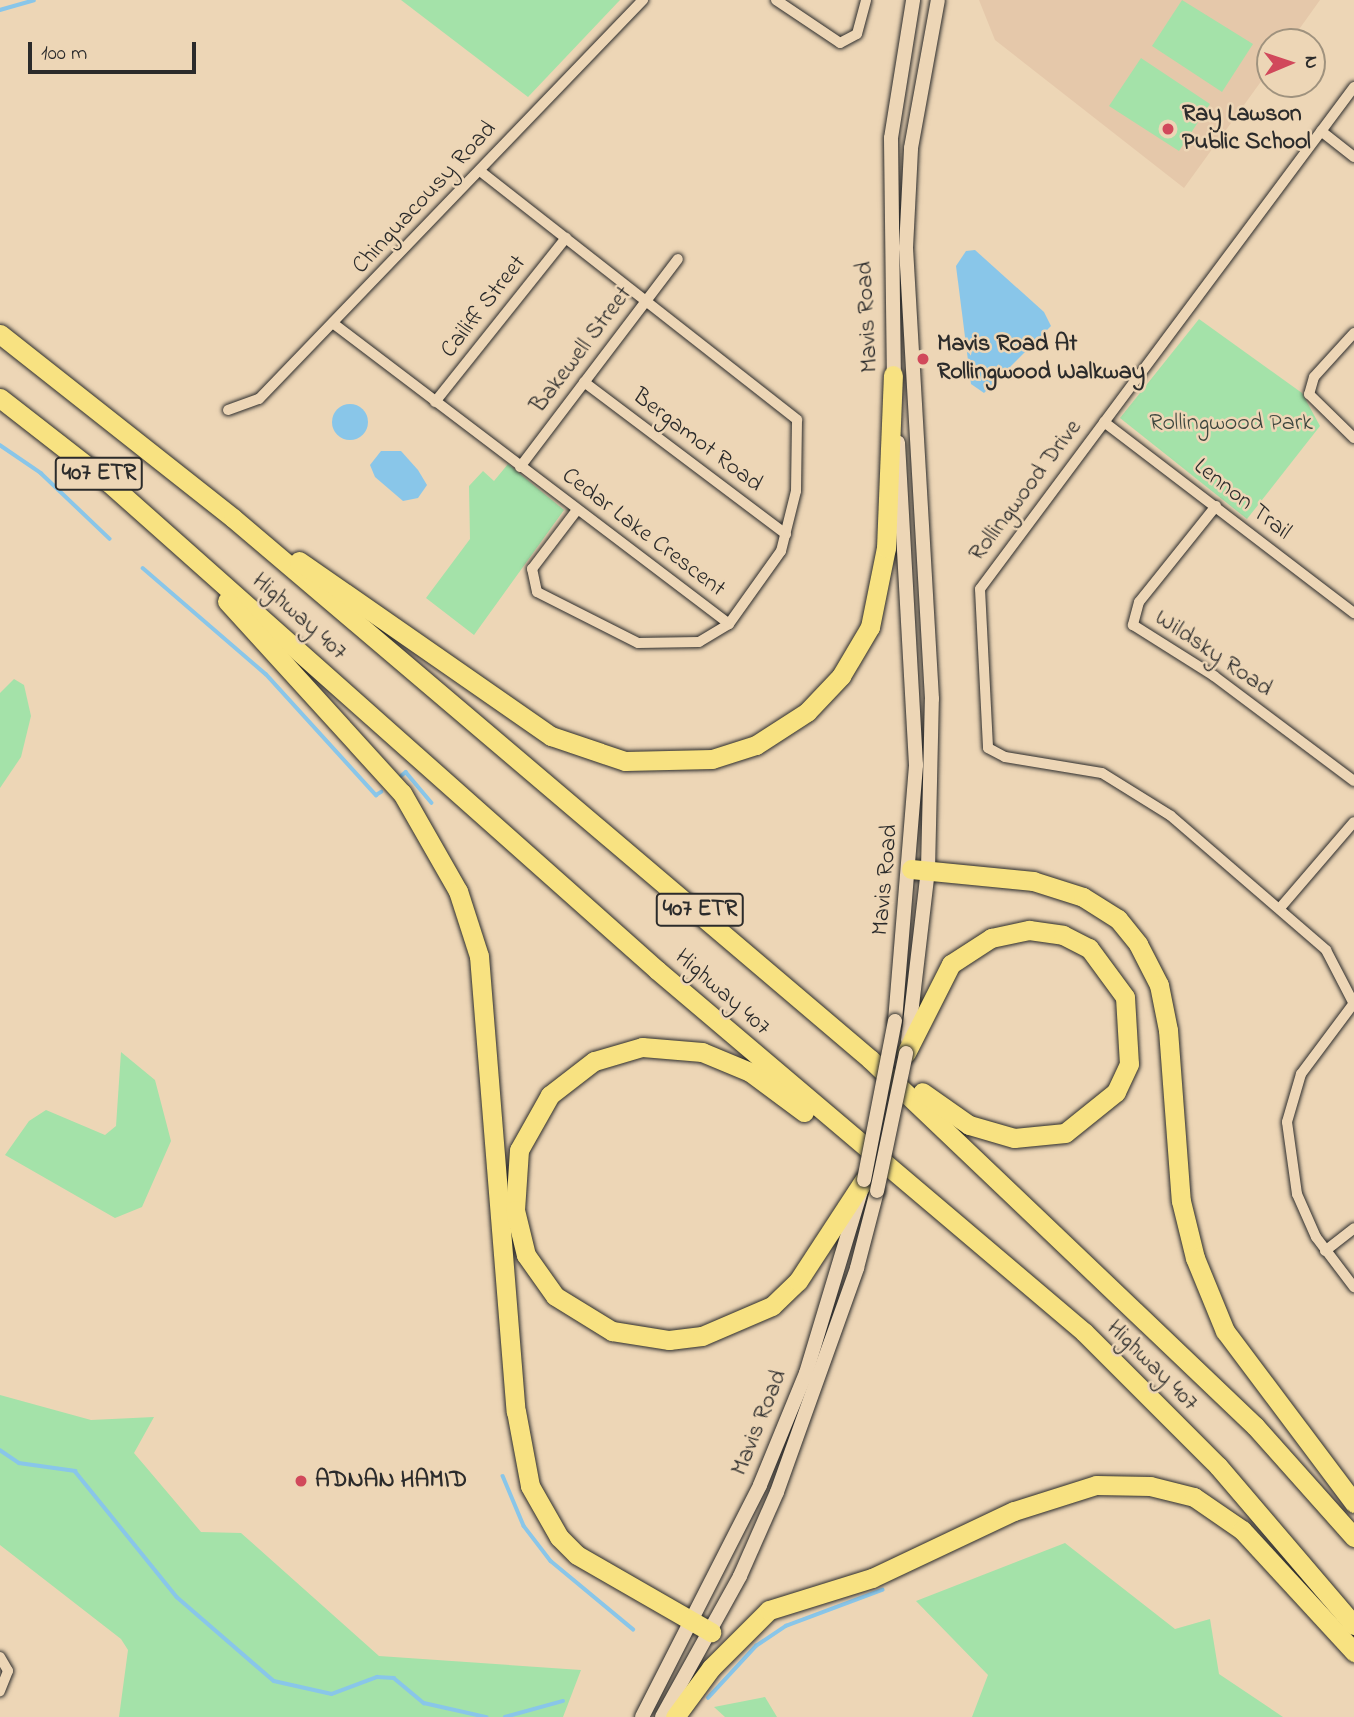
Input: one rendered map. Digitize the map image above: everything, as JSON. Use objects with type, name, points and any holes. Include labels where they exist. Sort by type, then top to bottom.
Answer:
[{"type":"highway","name":"Highway 407","points":[[0,334],[233,518],[870,1059],[1255,1426],[1354,1537]]},
{"type":"highway","points":[[233,518],[388,618],[505,710],[551,736],[625,761],[712,759],[756,745],[807,712],[841,676],[870,627],[886,548],[893,375]]},
{"type":"highway","name":"Highway 407","points":[[0,397],[194,555],[853,1139],[1084,1332],[1218,1466],[1354,1625]]},
{"type":"highway","points":[[194,555],[232,607],[402,793],[458,891],[479,956],[516,1411],[530,1486],[559,1537],[577,1555],[692,1625],[711,1632]]},
{"type":"highway","points":[[919,869],[1033,881],[1083,897],[1111,913],[1138,944],[1159,985],[1168,1030],[1181,1201],[1195,1258],[1225,1331],[1354,1503]]},
{"type":"highway","points":[[870,1059],[892,1067],[969,1125],[1014,1139],[1042,1138],[1065,1133],[1116,1092],[1129,1064],[1132,1031],[1125,997],[1089,948],[1029,930],[991,938],[954,961],[929,998],[906,1053]]},
{"type":"highway","points":[[853,1139],[821,1124],[750,1072],[702,1052],[642,1047],[594,1061],[550,1095],[519,1150],[515,1210],[526,1255],[555,1296],[612,1331],[669,1340],[702,1336],[751,1319],[781,1298],[870,1185]]},
{"type":"highway","points":[[675,1717],[711,1668],[769,1610],[872,1578],[1014,1511],[1096,1485],[1150,1486],[1194,1497],[1242,1530],[1354,1652]]},
{"type":"main road","name":"Mavis Road","points":[[642,1717],[692,1625],[806,1373],[870,1185],[919,869],[915,700],[893,375],[891,138],[913,0]]},
{"type":"main road","name":"Mavis Road","points":[[662,1717],[711,1632],[776,1492],[819,1379],[906,1053],[932,699],[905,248],[911,148],[938,0]]},
{"type":"street","name":"Chinguacousy Road","points":[[228,410],[259,399],[643,0]]},
{"type":"street","points":[[776,0],[840,43],[857,34],[866,0]]},
{"type":"street","name":"Rollingwood Drive","points":[[1354,87],[980,589],[988,748],[1005,757],[1102,773],[1133,790],[1280,908],[1326,950],[1354,1003]]},
{"type":"street","points":[[1321,131],[1354,157]]},
{"type":"street","name":"Cedar Lake Crescent","points":[[334,324],[729,624],[774,566],[786,534],[796,491],[797,420],[480,171]]},
{"type":"street","name":"Cailiff Street","points":[[435,402],[566,237]]},
{"type":"street","name":"Bakewell Street","points":[[520,467],[678,259]]},
{"type":"street","points":[[1354,333],[1314,377],[1309,394],[1354,438]]},
{"type":"street","name":"Bergamot Road","points":[[584,382],[786,534]]},
{"type":"street","name":"Lennon Trail","points":[[1104,422],[1354,613]]},
{"type":"street","name":"Wildsky Road","points":[[1216,506],[1139,602],[1133,625],[1214,676],[1354,781]]},
{"type":"street","points":[[577,510],[532,569],[537,592],[651,646],[699,642],[729,624]]},
{"type":"street","points":[[1280,908],[1354,822]]},
{"type":"street","points":[[1354,1003],[1301,1073],[1287,1122],[1297,1194],[1325,1251],[1354,1287]]},
{"type":"street","points":[[1325,1251],[1354,1228]]},
{"type":"street","points":[[0,1657],[8,1671],[0,1691]]},
{"type":"shaded area","name":"Ray Lawson Public School","points":[[979,0],[1320,0],[1300,28],[1256,28],[1256,88],[1184,188],[995,40]]},
{"type":"green space","points":[[401,0],[620,0],[528,97]]},
{"type":"green space","points":[[1182,0],[1253,44],[1222,92],[1152,46]]},
{"type":"green space","points":[[1141,58],[1210,104],[1179,151],[1109,106]]},
{"type":"green space","name":"Rollingwood Park","points":[[1199,319],[1302,393],[1320,426],[1247,519],[1120,418]]},
{"type":"green space","points":[[508,464],[564,510],[474,635],[426,598],[470,539],[469,486],[483,471],[494,481]]},
{"type":"green space","points":[[14,679],[24,685],[31,716],[21,757],[0,788],[0,693]]},
{"type":"green space","points":[[121,1052],[155,1080],[171,1141],[142,1207],[115,1218],[5,1155],[29,1121],[46,1110],[105,1135],[116,1126]]},
{"type":"green space","points":[[0,1395],[91,1420],[154,1417],[134,1453],[201,1532],[241,1533],[379,1656],[581,1670],[563,1717],[119,1717],[128,1650],[121,1639],[0,1545]]},
{"type":"green space","points":[[1065,1543],[1175,1629],[1210,1619],[1219,1674],[1283,1717],[972,1717],[988,1675],[916,1601]]},
{"type":"green space","points":[[765,1697],[777,1717],[725,1717],[714,1707]]},
{"type":"water","points":[[975,250],[1044,312],[1051,326],[984,393],[971,384],[956,266],[966,251]]},
{"type":"water","points":[[350,404],[363,409],[368,422],[363,435],[350,440],[337,435],[332,422],[337,409]]},
{"type":"water","points":[[381,451],[401,451],[418,470],[427,485],[418,498],[403,501],[375,477],[370,465]]},
{"type":"waterway","points":[[0,10],[34,0]]},
{"type":"waterway","points":[[0,445],[41,473],[110,539]]},
{"type":"waterway","points":[[143,568],[266,674],[376,795],[381,792]]},
{"type":"waterway","points":[[401,776],[406,772],[432,803]]},
{"type":"waterway","points":[[0,1450],[19,1463],[75,1471],[177,1597],[274,1681],[332,1694],[377,1677],[394,1678],[424,1703],[486,1717]]},
{"type":"waterway","points":[[503,1476],[524,1526],[551,1561],[633,1629]]},
{"type":"waterway","points":[[708,1698],[756,1646],[786,1626],[882,1590]]},
{"type":"waterway","points":[[505,1717],[563,1701]]},
{"type":"place","name":"Ray Lawson Public School","points":[[1168,129]]},
{"type":"place","name":"Mavis Road At Rollingwood Walkway","points":[[923,359]]},
{"type":"place","name":"ADNAN HAMID","points":[[301,1481]]}]
